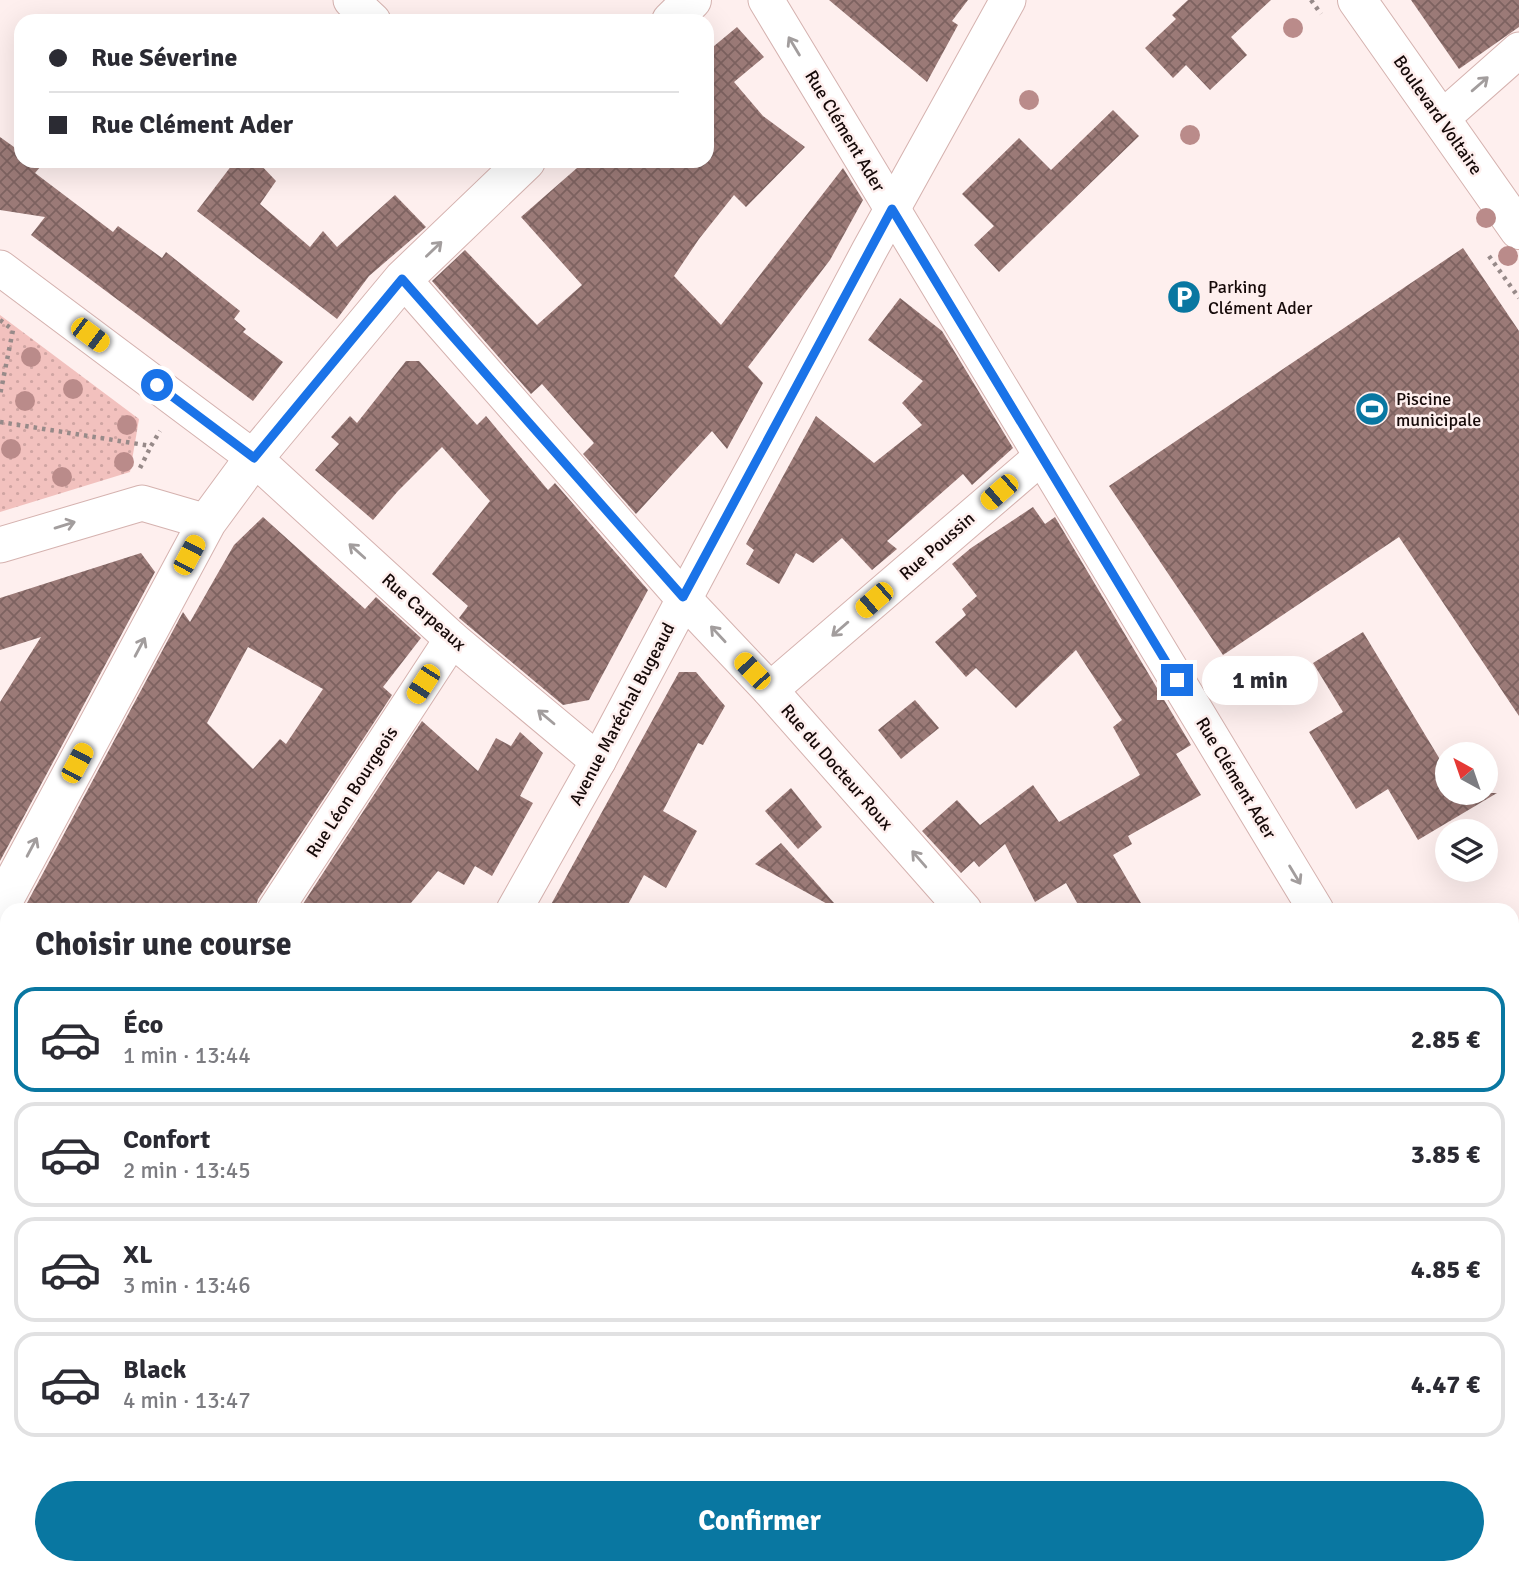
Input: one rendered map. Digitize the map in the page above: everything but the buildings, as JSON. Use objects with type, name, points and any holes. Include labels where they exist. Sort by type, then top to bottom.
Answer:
[{"type":"street","points":[[351,0],[366,14]]},
{"type":"street","points":[[678,14],[692,0]]},
{"type":"street","name":"Rue Clément Ader","points":[[766,0],[1312,903]]},
{"type":"street","name":"Avenue Maréchal Bugeaud","points":[[518,903],[598,761],[892,209],[1008,0]]},
{"type":"street","name":"Boulevard Voltaire","points":[[1357,0],[1519,230]]},
{"type":"street","points":[[1441,119],[1519,50]]},
{"type":"street","points":[[2,903],[207,522],[254,458],[402,279],[518,168]]},
{"type":"street","name":"Rue Carpeaux","points":[[0,268],[254,458],[453,639],[598,761]]},
{"type":"street","name":"Rue du Docteur Roux","points":[[402,279],[958,903]]},
{"type":"street","name":"Rue Poussin","points":[[769,690],[1041,457]]},
{"type":"street","points":[[0,545],[142,503],[207,522]]},
{"type":"street","name":"Rue Léon Bourgeois","points":[[280,903],[453,639]]},
{"type":"path","points":[[0,320],[13,330],[0,395]]},
{"type":"path","points":[[0,422],[150,446],[179,402]]},
{"type":"shaded area","points":[[0,315],[139,419],[130,472],[0,512]]},
{"type":"place","name":"Parking Clément Ader","points":[[1184,297]]},
{"type":"place","name":"Piscine municipale","points":[[1372,409]]},
{"type":"route","points":[[157,385],[254,458],[402,279],[683,597],[892,209],[1177,680]]}]
